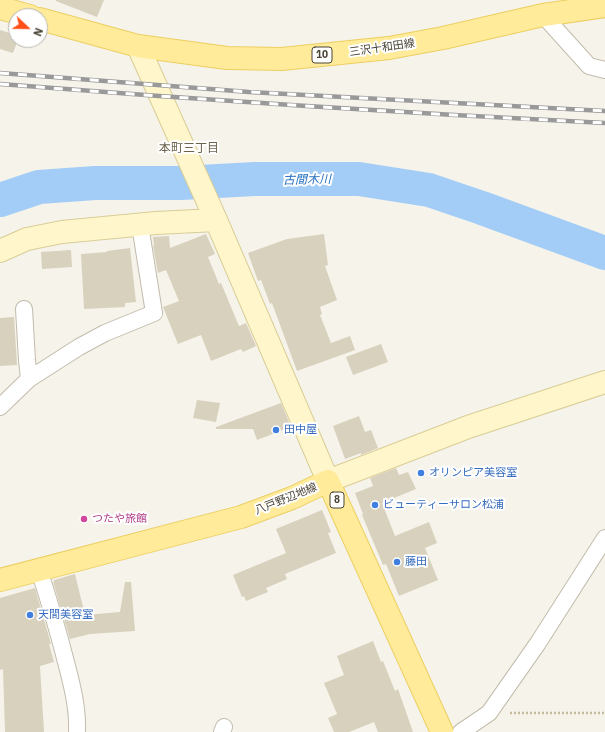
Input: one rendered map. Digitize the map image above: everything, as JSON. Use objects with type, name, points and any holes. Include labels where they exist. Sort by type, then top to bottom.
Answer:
[{"type":"main road","name":"三沢十和田線","points":[[48,21],[138,46],[227,58],[282,59],[389,48],[443,38],[543,15],[605,6]]},
{"type":"main road","name":"八戸野辺地線","points":[[0,580],[241,517],[292,498],[328,481],[442,732]]},
{"type":"street","points":[[543,15],[589,66],[605,70]]},
{"type":"street","points":[[138,46],[213,214],[328,481],[468,426],[605,382]]},
{"type":"street","points":[[0,251],[27,239],[62,232],[140,225],[213,214]]},
{"type":"street","points":[[0,408],[29,379],[79,347],[105,333],[154,313],[140,225]]},
{"type":"street","points":[[24,309],[26,360],[29,379]]},
{"type":"street","points":[[461,732],[489,713],[538,642],[605,538]]},
{"type":"street","points":[[39,570],[60,636],[74,694],[77,732]]},
{"type":"path","points":[[489,713],[605,713]]},
{"type":"building","points":[[56,0],[104,0],[97,17]]},
{"type":"building","points":[[0,30],[8,32],[8,48],[15,48],[13,53],[0,49]]},
{"type":"building","points":[[206,234],[215,254],[208,257],[219,284],[221,283],[239,326],[246,323],[256,346],[243,352],[241,349],[211,361],[201,335],[178,344],[163,307],[179,301],[166,270],[158,273],[153,246],[153,237],[169,236],[170,248]]},
{"type":"building","points":[[324,234],[328,265],[325,266],[337,300],[320,307],[322,314],[320,315],[331,343],[350,336],[355,350],[297,371],[272,303],[270,304],[261,280],[258,281],[248,253],[287,239]]},
{"type":"building","points":[[130,248],[136,302],[125,303],[125,307],[84,309],[81,254]]},
{"type":"building","points":[[71,250],[72,267],[42,269],[41,252]]},
{"type":"building","points":[[14,317],[17,365],[0,366],[0,318]]},
{"type":"building","points":[[381,344],[388,362],[353,375],[346,357]]},
{"type":"building","points":[[197,400],[220,403],[216,422],[193,418]]},
{"type":"building","points":[[281,403],[291,427],[257,440],[253,429],[216,429],[216,427]]},
{"type":"building","points":[[359,416],[365,432],[371,430],[378,448],[361,455],[361,453],[345,459],[333,426]]},
{"type":"building","points":[[396,468],[399,475],[408,472],[416,489],[382,503],[395,536],[429,522],[437,543],[425,548],[438,580],[399,596],[386,564],[383,565],[362,515],[363,514],[355,493],[373,486],[370,478]]},
{"type":"building","points":[[322,510],[331,532],[328,533],[336,553],[285,574],[287,579],[266,588],[268,592],[246,601],[244,596],[242,597],[233,575],[286,553],[276,529]]},
{"type":"building","points":[[75,574],[85,615],[120,612],[125,582],[131,582],[135,631],[90,634],[70,639],[53,582],[54,580]]},
{"type":"building","points":[[35,588],[51,644],[49,644],[54,662],[40,666],[44,732],[5,732],[3,669],[0,670],[0,598]]},
{"type":"building","points":[[373,641],[395,691],[398,689],[413,732],[378,732],[374,722],[349,732],[334,732],[328,718],[337,714],[324,683],[344,675],[337,656]]},
{"type":"waterway","name":"古間木川","points":[[0,200],[39,187],[95,183],[181,183],[255,179],[359,179],[429,190],[605,253]]},
{"type":"railway","points":[[0,73],[249,92],[605,111]]},
{"type":"railway","points":[[0,84],[302,106],[605,123]]},
{"type":"place","name":"田中屋","points":[[276,430]]},
{"type":"place","name":"オリンピア美容室","points":[[421,473]]},
{"type":"place","name":"ビューティーサロン松浦","points":[[375,505]]},
{"type":"place","name":"つたや旅館","points":[[84,519]]},
{"type":"place","name":"藤田","points":[[397,562]]},
{"type":"place","name":"天間美容室","points":[[30,615]]},
{"type":"district","name":"本町三丁目","points":[[189,149]]}]
